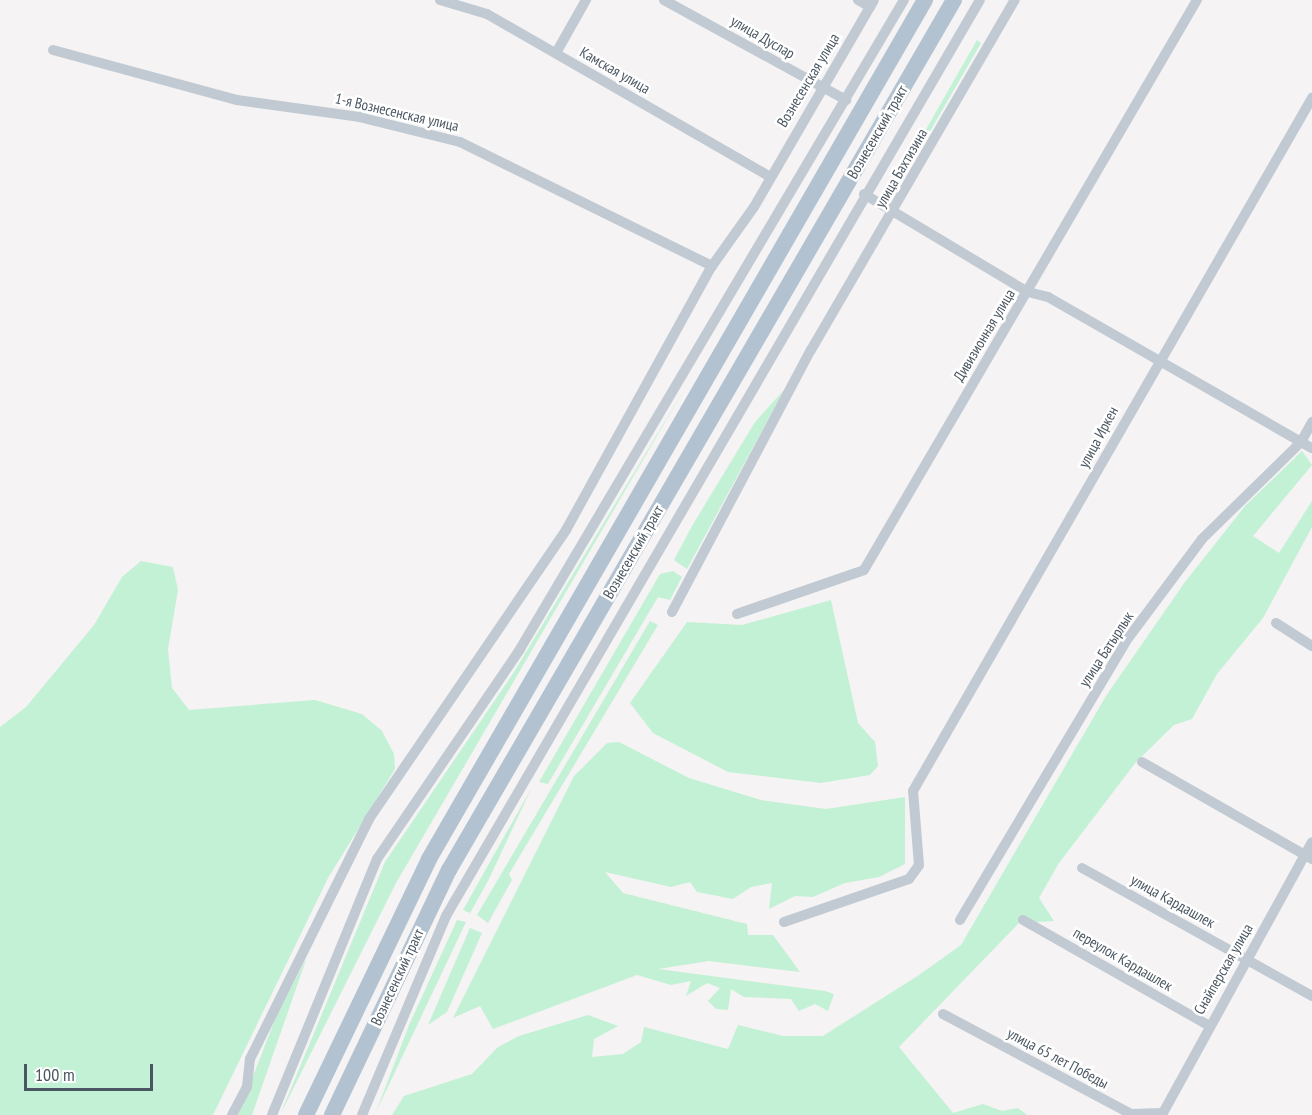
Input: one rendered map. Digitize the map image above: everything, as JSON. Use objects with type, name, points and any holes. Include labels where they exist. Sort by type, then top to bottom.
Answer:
[{"type":"main road","name":"Вознесенский тракт","points":[[306,1115],[429,859],[925,0]]},
{"type":"main road","name":"Вознесенский тракт","points":[[332,1115],[449,870],[954,0]]},
{"type":"street","name":"Камская улица","points":[[440,0],[486,14],[770,177]]},
{"type":"street","points":[[556,53],[586,0]]},
{"type":"street","name":"улица Дуслар","points":[[664,0],[846,100]]},
{"type":"street","points":[[858,0],[872,3]]},
{"type":"street","points":[[272,1115],[377,859],[520,649],[904,0]]},
{"type":"street","points":[[362,1115],[446,916],[864,194],[980,0]]},
{"type":"street","name":"улица Бахтизина","points":[[672,612],[811,350],[1015,0]]},
{"type":"street","name":"Дивизионная улица","points":[[737,614],[864,570],[1197,0]]},
{"type":"street","name":"Вознесенская улица","points":[[232,1115],[247,1087],[250,1059],[364,827],[566,530],[712,266],[770,177],[819,87],[872,3]]},
{"type":"street","name":"1-я Вознесенская улица","points":[[53,50],[237,100],[359,117],[460,142],[712,266]]},
{"type":"street","name":"улица Иркен","points":[[784,922],[909,879],[919,865],[921,847],[913,791],[1156,361],[1312,98]]},
{"type":"street","points":[[864,194],[1028,292],[1048,297],[1156,361],[1312,448]]},
{"type":"street","name":"улица Батырлык","points":[[960,920],[1129,637],[1202,539],[1301,442],[1312,422]]},
{"type":"street","points":[[1276,623],[1312,646]]},
{"type":"street","points":[[1142,762],[1308,857]]},
{"type":"street","name":"Снайперская улица","points":[[1163,1113],[1208,1025],[1308,857],[1312,842]]},
{"type":"street","name":"улица Кардашлек","points":[[1082,868],[1312,996]]},
{"type":"street","name":"переулок Кардашлек","points":[[1023,920],[1208,1025]]},
{"type":"street","name":"улица 65 лет Победы","points":[[943,1014],[1131,1114],[1163,1113]]},
{"type":"green space","points":[[977,40],[981,43],[903,178],[900,175]]},
{"type":"green space","points":[[685,388],[396,883],[280,1115],[385,862],[514,672]]},
{"type":"green space","points":[[784,390],[687,569],[674,560],[692,526],[755,422]]},
{"type":"green space","points":[[1302,451],[1312,465],[1253,536],[1279,553],[1312,501],[1312,527],[1263,618],[1217,674],[1192,719],[1174,725],[1136,762],[1059,863],[1039,898],[1054,921],[1019,923],[899,1047],[953,1113],[983,1104],[1002,1111],[1018,1108],[1027,1115],[392,1115],[404,1096],[472,1074],[498,1047],[519,1036],[588,1015],[618,1026],[594,1039],[592,1057],[623,1054],[641,1042],[644,1027],[728,1049],[738,1025],[783,1036],[823,1036],[919,975],[961,945],[1106,696],[1185,582],[1245,506]]},
{"type":"green space","points":[[141,561],[173,567],[178,590],[168,649],[172,688],[189,710],[315,700],[362,714],[382,731],[394,754],[395,769],[328,878],[213,1115],[0,1115],[0,727],[26,707],[94,625],[122,577]]},
{"type":"green space","points":[[673,571],[682,577],[670,600],[658,597],[548,784],[539,782],[660,574]]},
{"type":"green space","points":[[831,600],[858,723],[875,742],[878,766],[870,775],[821,783],[728,772],[653,733],[630,703],[687,622],[742,625]]},
{"type":"green space","points":[[650,621],[658,625],[509,874],[512,880],[488,923],[477,915]]},
{"type":"green space","points":[[619,742],[689,778],[761,800],[826,809],[905,797],[905,864],[879,877],[845,883],[813,897],[795,896],[769,909],[772,883],[751,887],[733,899],[697,892],[690,882],[671,887],[605,872],[623,893],[747,924],[748,935],[773,935],[800,972],[709,961],[658,969],[825,991],[834,994],[828,1011],[815,1004],[799,1011],[791,999],[744,997],[731,989],[728,1010],[716,1009],[708,1001],[720,988],[707,983],[686,996],[691,981],[671,985],[637,975],[493,1029],[480,1006],[453,1018],[574,776],[607,743]]},
{"type":"green space","points":[[531,789],[488,881],[470,913],[463,910]]},
{"type":"green space","points":[[457,920],[466,922],[376,1112],[409,1025]]},
{"type":"green space","points":[[470,928],[482,933],[447,1012],[428,1025]]},
{"type":"green space","points":[[307,957],[252,1115],[238,1115],[276,1017]]}]
